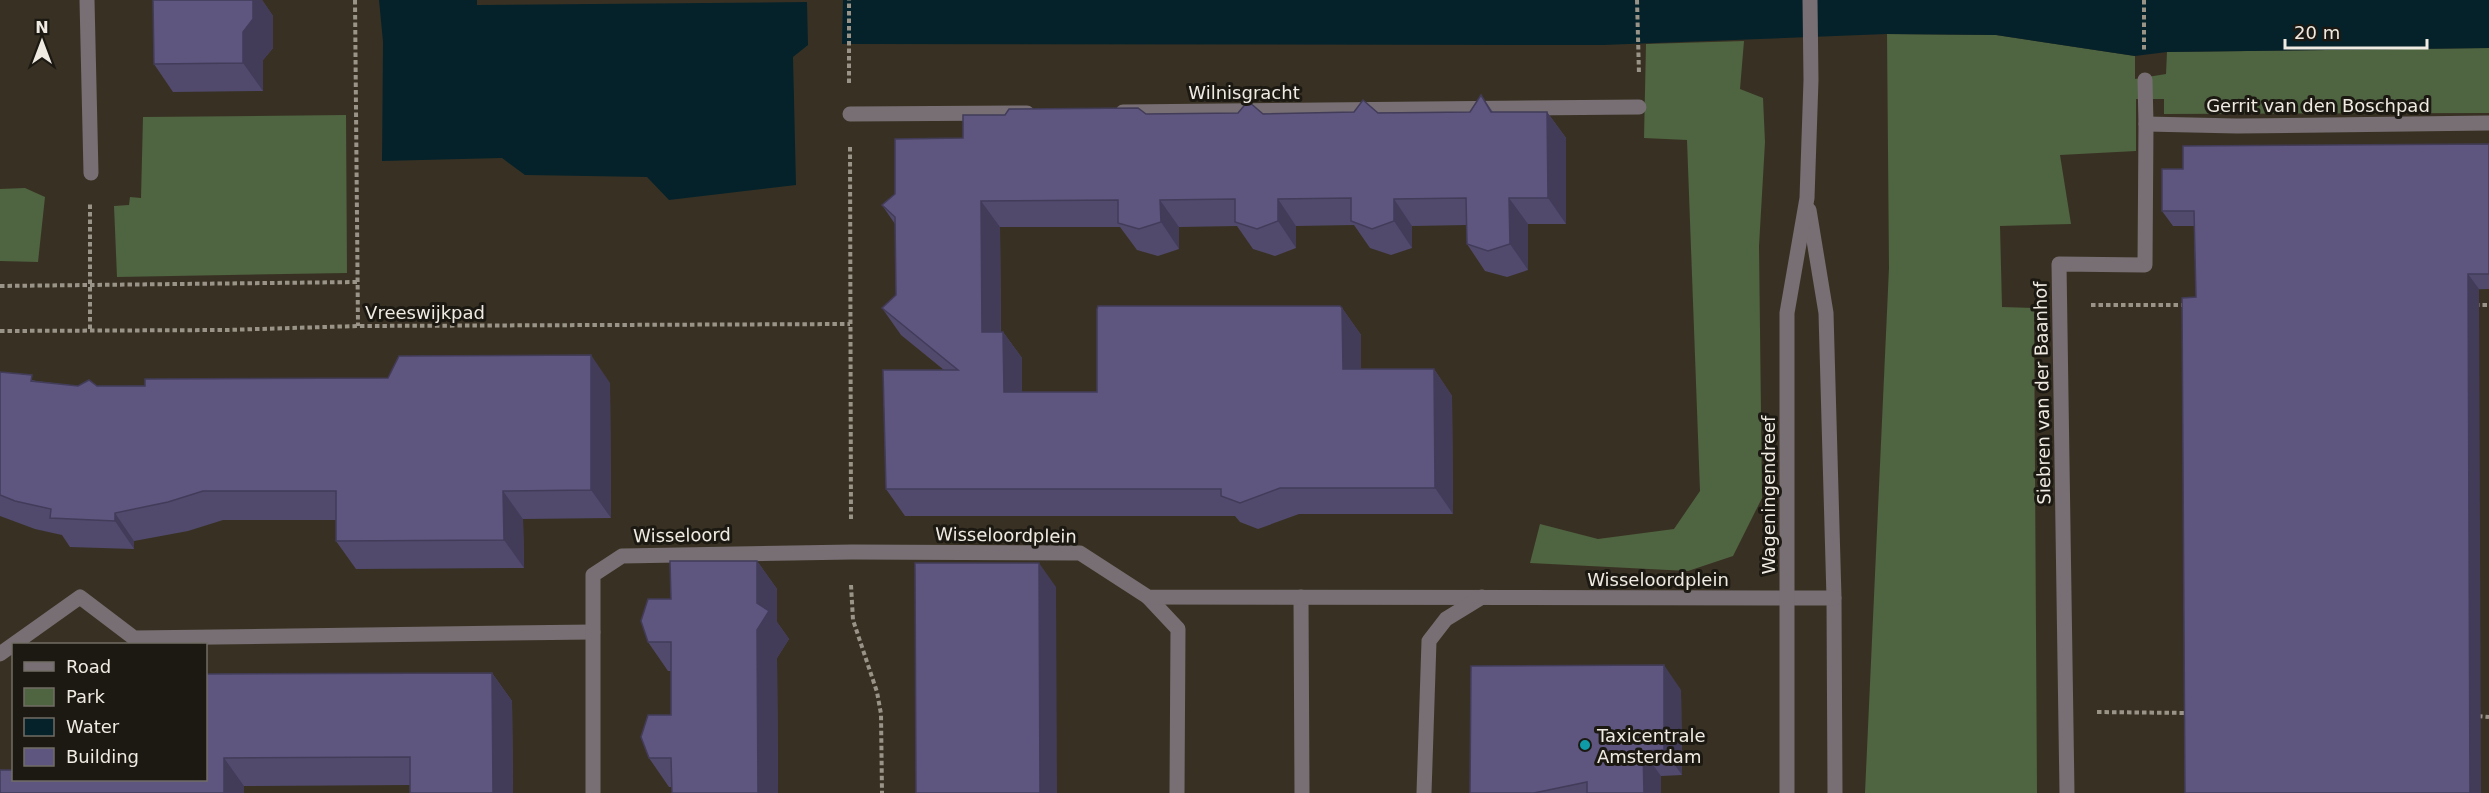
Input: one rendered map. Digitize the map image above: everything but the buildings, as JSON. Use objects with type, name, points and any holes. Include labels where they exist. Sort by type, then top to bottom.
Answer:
[{"type":"street","points":[[87,0],[91,172]]},
{"type":"street","name":"Wageningendreef","points":[[1787,793],[1787,313],[1807,198],[1811,80],[1810,0]]},
{"type":"street","name":"Siebren van der Baanhof","points":[[2067,793],[2059,264],[2145,265],[2145,80]]},
{"type":"street","name":"Wilnisgracht","points":[[1110,112],[1639,106]]},
{"type":"street","points":[[850,114],[1039,113]]},
{"type":"street","name":"Gerrit van den Boschpad","points":[[2146,124],[2237,126],[2489,123]]},
{"type":"street","name":"Wageningendreef","points":[[1807,198],[1826,313],[1834,598],[1835,793]]},
{"type":"street","name":"Wisseloordplein","points":[[852,552],[1080,553],[1148,597],[1178,629],[1177,793]]},
{"type":"street","name":"Wisseloord","points":[[593,793],[593,575],[622,555],[852,552]]},
{"type":"street","points":[[15,643],[80,597],[134,638],[593,632]]},
{"type":"street","name":"Wisseloordplein","points":[[1148,597],[1834,598]]},
{"type":"street","points":[[1301,597],[1302,793]]},
{"type":"street","points":[[1424,793],[1429,641],[1446,619],[1482,597]]},
{"type":"path","points":[[355,0],[358,326]]},
{"type":"path","points":[[849,0],[849,53]]},
{"type":"path","points":[[1637,0],[1639,64]]},
{"type":"path","points":[[2144,0],[2145,80]]},
{"type":"path","points":[[90,329],[91,172]]},
{"type":"path","name":"Vreeswijkpad","points":[[0,331],[226,330],[358,326],[850,324],[851,176]]},
{"type":"path","points":[[0,286],[358,282]]},
{"type":"path","points":[[2060,304],[2188,305]]},
{"type":"path","points":[[2466,305],[2489,305]]},
{"type":"path","points":[[2066,711],[2197,714]]},
{"type":"path","points":[[2477,717],[2489,717]]},
{"type":"green space","points":[[1887,34],[1996,35],[2135,56],[2135,79],[2166,74],[2167,52],[2489,48],[2489,113],[2164,114],[2164,99],[2136,99],[2136,151],[2060,155],[2071,224],[2000,226],[2002,307],[2034,308],[2037,793],[1865,793],[1889,268]]},
{"type":"green space","points":[[1744,41],[1740,89],[1763,98],[1765,142],[1759,246],[1762,498],[1733,556],[1688,571],[1530,563],[1540,524],[1598,539],[1674,529],[1700,491],[1687,140],[1644,138],[1646,44]]},
{"type":"green space","points":[[346,115],[347,273],[117,277],[114,206],[129,205],[130,197],[141,198],[143,117]]},
{"type":"green space","points":[[25,188],[45,197],[38,262],[0,261],[0,189]]},
{"type":"water","points":[[379,0],[477,0],[477,5],[807,2],[808,45],[793,57],[796,185],[669,200],[647,177],[525,175],[502,158],[382,161],[383,42]]},
{"type":"water","points":[[843,0],[2489,0],[2489,48],[2167,52],[2135,56],[1996,35],[1887,34],[1603,45],[842,44]]},
{"type":"place","name":"Taxicentrale Amsterdam","points":[[1585,745]]}]
